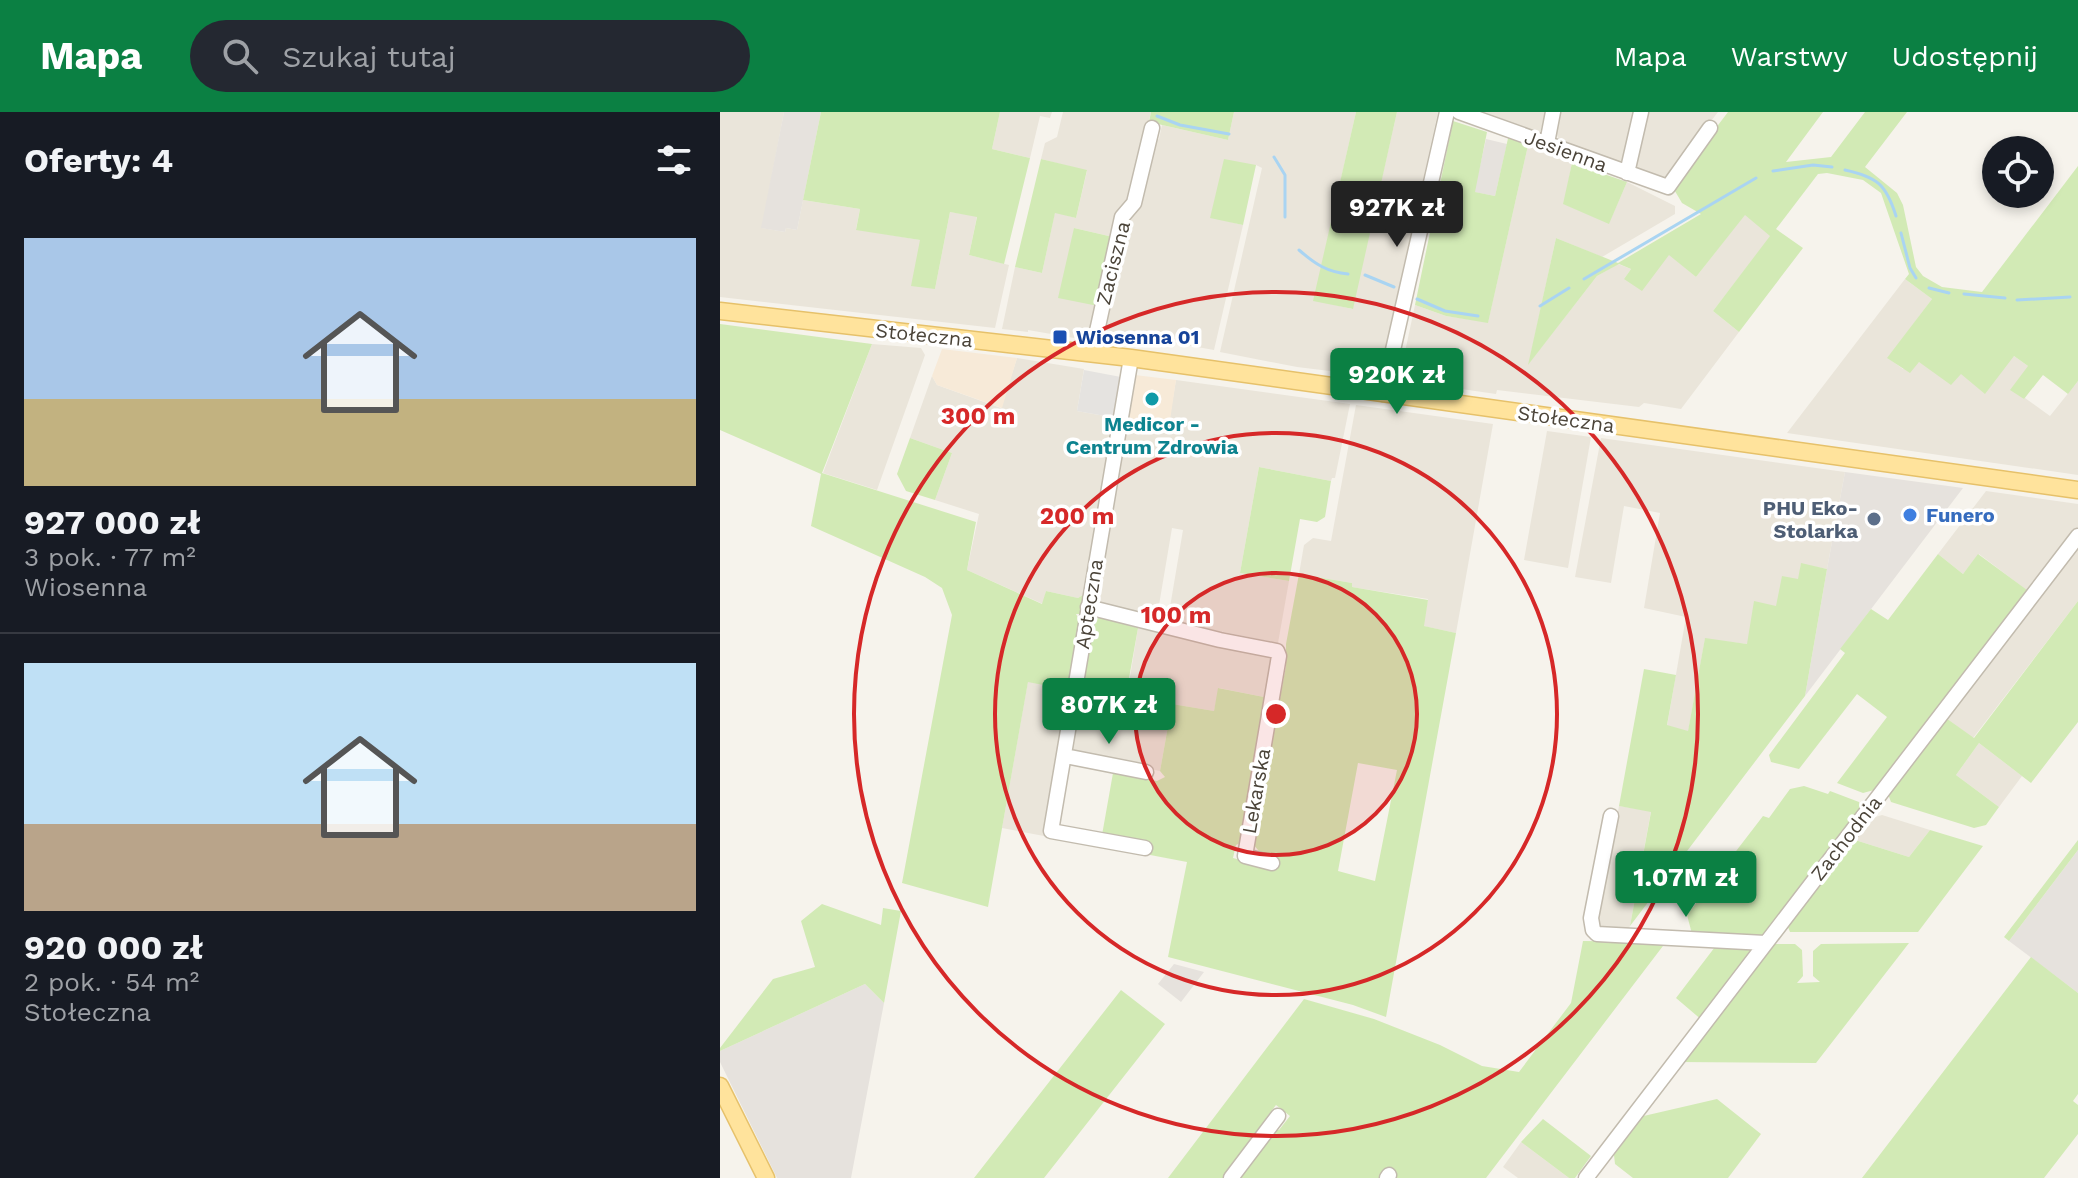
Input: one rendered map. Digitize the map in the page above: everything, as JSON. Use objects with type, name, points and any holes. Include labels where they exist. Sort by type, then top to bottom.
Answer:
[{"type":"main road","name":"Stołeczna","points":[[720,311],[1131,358],[2078,490]]},
{"type":"main road","points":[[720,1086],[766,1178]]},
{"type":"street","points":[[1383,394],[1447,112]]},
{"type":"street","name":"Jesienna","points":[[1459,112],[1668,187],[1710,128]]},
{"type":"street","points":[[1547,143],[1553,112]]},
{"type":"street","points":[[1627,173],[1641,112]]},
{"type":"street","name":"Zaciszna","points":[[1092,354],[1122,217],[1134,203],[1152,128]]},
{"type":"street","name":"Apteczna","points":[[1131,358],[1051,831],[1145,848]]},
{"type":"street","name":"Zachodnia","points":[[1586,1178],[2078,536]]},
{"type":"street","name":"Lekarska","points":[[1088,607],[1277,651],[1279,656],[1245,856],[1272,863]]},
{"type":"street","points":[[1065,756],[1146,772]]},
{"type":"street","points":[[1611,816],[1591,918],[1597,934],[1765,943]]},
{"type":"street","points":[[1231,1178],[1278,1116]]},
{"type":"shaded area","points":[[720,112],[784,112],[762,228],[785,232],[786,228],[797,230],[803,200],[860,209],[856,229],[920,240],[935,289],[950,212],[977,216],[969,255],[1009,265],[995,328],[720,297]]},
{"type":"shaded area","points":[[784,112],[821,112],[797,230],[786,228],[785,232],[761,228]]},
{"type":"shaded area","points":[[1000,112],[1052,112],[1050,118],[1040,116],[1030,158],[992,149]]},
{"type":"shaded area","points":[[1063,112],[1151,112],[1129,205],[1113,237],[1074,228],[1098,306],[1090,336],[1081,335],[1080,339],[1002,329],[1015,267],[1042,273],[1055,212],[1076,218],[1087,171],[1041,159],[1045,143],[1057,137]]},
{"type":"shaded area","points":[[1234,112],[1356,112],[1314,300],[1352,309],[1397,112],[1438,112],[1379,377],[1297,367],[1220,352],[1262,168],[1256,165],[1211,217],[1243,225],[1214,350],[1102,330],[1127,218],[1152,143],[1159,139],[1162,125],[1228,140]]},
{"type":"shaded area","points":[[1485,112],[1545,112],[1540,134]]},
{"type":"shaded area","points":[[1559,112],[1634,112],[1624,159],[1619,162],[1560,141],[1555,132]]},
{"type":"shaded area","points":[[1645,112],[1718,112],[1664,182],[1634,167]]},
{"type":"shaded area","points":[[1486,139],[1507,144],[1495,196],[1474,192]]},
{"type":"shaded area","points":[[1529,141],[1573,158],[1564,204],[1609,223],[1627,182],[1675,206],[1675,214],[1602,257],[1556,238],[1529,363],[1597,276],[1618,264],[1631,269],[1624,279],[1669,254],[1696,277],[1745,214],[1771,236],[1713,311],[1739,332],[1681,409],[1497,390],[1496,394],[1399,380],[1415,305],[1446,316],[1488,322]]},
{"type":"shaded area","points":[[1905,279],[1932,299],[1888,358],[1903,369],[1919,362],[1960,374],[2014,356],[2028,366],[2023,399],[2050,416],[2078,381],[2078,475],[1787,433]]},
{"type":"shaded area","points":[[872,344],[921,348],[925,355],[877,490],[823,473]]},
{"type":"shaded area","points":[[942,349],[1017,358],[1002,408],[937,385],[932,376]]},
{"type":"shaded area","points":[[1017,358],[1084,369],[1077,411],[1116,418],[1086,593],[1078,598],[1046,591],[1043,604],[967,570],[979,514],[935,500],[952,453],[910,438],[932,376],[937,385],[1001,408]]},
{"type":"shaded area","points":[[1084,370],[1121,377],[1116,418],[1077,411]]},
{"type":"shaded area","points":[[1135,375],[1176,380],[1169,427],[1127,420]]},
{"type":"shaded area","points":[[1176,380],[1350,404],[1335,478],[1331,481],[1259,467],[1240,573],[1289,581],[1278,643],[1174,622],[1169,613],[1183,530],[1172,528],[1158,611],[1151,616],[1102,605],[1097,595],[1127,420],[1168,427]]},
{"type":"shaded area","points":[[1356,405],[1493,424],[1456,633],[1423,626],[1428,599],[1351,587],[1352,583],[1299,574],[1304,545],[1313,538],[1331,541]]},
{"type":"shaded area","points":[[1547,431],[1591,437],[1568,568],[1524,560]]},
{"type":"shaded area","points":[[1601,438],[1845,472],[1827,569],[1801,564],[1799,579],[1747,644],[1705,639],[1688,732],[1667,726],[1686,617],[1644,608],[1660,513],[1624,506],[1611,583],[1575,577]]},
{"type":"shaded area","points":[[1845,472],[1963,488],[1805,696],[1827,569]]},
{"type":"shaded area","points":[[1986,491],[2078,504],[2078,527],[2029,592],[1979,554],[1963,574],[1938,554]]},
{"type":"shaded area","points":[[2078,544],[2078,601],[1973,738],[1946,718]]},
{"type":"shaded area","points":[[1138,628],[1270,656],[1275,664],[1269,698],[1219,688],[1214,711],[1172,704],[1160,771],[1076,755],[1070,747],[1081,686],[1127,695]]},
{"type":"shaded area","points":[[1028,681],[1069,690],[1044,836],[1002,828]]},
{"type":"shaded area","points":[[1979,743],[2022,776],[1999,807],[1956,775]]},
{"type":"shaded area","points":[[1619,806],[1651,811],[1627,931],[1603,930],[1597,923]]},
{"type":"shaded area","points":[[1882,815],[1930,830],[1909,857],[1855,840],[1872,818]]},
{"type":"shaded area","points":[[2078,850],[2078,993],[2009,941]]},
{"type":"shaded area","points":[[1174,964],[1204,972],[1181,1002],[1158,984]]},
{"type":"shaded area","points":[[865,984],[884,1003],[851,1178],[777,1178],[720,1062],[720,1051]]},
{"type":"shaded area","points":[[1521,1142],[1569,1178],[1518,1178],[1503,1167]]},
{"type":"green space","points":[[821,112],[1000,112],[992,149],[1030,158],[1004,264],[969,255],[977,217],[950,212],[935,289],[911,286],[920,240],[856,230],[860,209],[803,200]]},
{"type":"green space","points":[[1151,112],[1234,112],[1228,140],[1149,122]]},
{"type":"green space","points":[[1356,112],[1397,112],[1353,309],[1313,301]]},
{"type":"green space","points":[[1728,112],[1823,112],[1786,162],[1831,157],[1865,112],[1907,112],[1865,167],[1897,193],[1903,205],[1916,267],[1923,276],[1942,287],[1982,292],[2046,208],[2054,208],[2054,198],[2078,166],[2078,381],[2068,394],[2043,375],[2024,399],[2010,390],[2028,366],[2014,356],[1985,394],[1961,374],[1951,385],[1919,362],[1910,373],[1887,358],[1932,299],[1905,279],[1909,274],[1881,193],[1863,180],[1827,173],[1818,174],[1776,229],[1803,248],[1739,332],[1713,311],[1770,236],[1745,215],[1696,277],[1669,255],[1642,291],[1624,279],[1631,269],[1619,264],[1597,276],[1528,365],[1556,238],[1618,263],[1701,214],[1682,203],[1672,186]]},
{"type":"green space","points":[[1453,121],[1487,132],[1475,192],[1495,196],[1509,134],[1529,141],[1488,323],[1446,316],[1415,305]]},
{"type":"green space","points":[[1041,159],[1087,170],[1076,218],[1055,213],[1042,273],[1015,267]]},
{"type":"green space","points":[[1224,159],[1256,165],[1243,225],[1210,218]]},
{"type":"green space","points":[[1572,163],[1627,182],[1609,224],[1563,204]]},
{"type":"green space","points":[[1074,228],[1113,237],[1098,306],[1058,298]]},
{"type":"green space","points":[[720,324],[872,344],[822,473],[976,522],[967,570],[1042,604],[1046,591],[1078,598],[1086,593],[1083,614],[1076,614],[1080,621],[1069,690],[1028,682],[988,907],[902,883],[952,615],[942,588],[925,577],[811,526],[821,474],[720,430]]},
{"type":"green space","points":[[910,438],[952,453],[935,500],[906,491],[897,474]]},
{"type":"green space","points":[[1259,467],[1331,481],[1325,517],[1317,522],[1300,519],[1289,581],[1240,573]]},
{"type":"green space","points":[[1938,554],[1963,574],[1978,554],[2027,590],[1874,790],[1863,793],[1837,783],[1887,717],[1857,694],[1799,769],[1771,762],[1769,755],[1845,653],[1840,649],[1871,609],[1888,620]]},
{"type":"green space","points":[[1801,563],[1827,569],[1805,696],[1630,926],[1651,812],[1619,806],[1644,669],[1676,675],[1667,725],[1688,731],[1705,638],[1747,644],[1754,601],[1776,606],[1782,576],[1798,579]]},
{"type":"green space","points":[[1299,574],[1428,600],[1424,626],[1456,633],[1386,1017],[1353,1005],[1168,957],[1187,862],[1145,854],[1102,835],[1113,773],[1157,781],[1165,777],[1160,771],[1172,704],[1214,711],[1218,688],[1269,698],[1242,842],[1236,845],[1233,858],[1273,868],[1253,844],[1286,666],[1286,644]],"holes":[[[1358,763],[1397,770],[1375,881],[1338,871]]]},
{"type":"green space","points":[[2078,601],[2078,722],[2031,783],[1979,743],[1956,775],[1999,807],[1986,825],[1974,828],[1891,802],[1888,794],[1946,718],[1974,738]]},
{"type":"green space","points":[[1099,617],[1138,628],[1126,695],[1081,686],[1091,624]]},
{"type":"green space","points":[[1804,786],[1828,794],[1830,791],[1859,802],[1861,808],[1765,935],[1760,938],[1692,934],[1687,915],[1763,816],[1769,818],[1790,789]]},
{"type":"green space","points":[[1930,830],[1983,846],[1918,932],[1790,932],[1788,927],[1855,840],[1909,857]]},
{"type":"green space","points":[[2078,840],[2078,850],[2009,941],[2004,937]]},
{"type":"green space","points":[[822,904],[881,925],[883,908],[901,911],[884,1003],[865,984],[720,1051],[773,979],[815,967],[801,921]]},
{"type":"green space","points":[[1583,941],[1666,942],[1486,1178],[1396,1178],[1397,1175],[1390,1168],[1381,1178],[1239,1178],[1274,1130],[1279,1130],[1290,1116],[1276,1105],[1224,1178],[1168,1178],[1304,999],[1374,1019],[1440,1045],[1482,1066],[1519,1072],[1571,1003]]},
{"type":"green space","points":[[1718,943],[1754,945],[1756,951],[1703,1021],[1676,998]]},
{"type":"green space","points":[[1909,943],[1816,1063],[1678,1062],[1768,944],[1795,944],[1802,950],[1803,976],[1797,983],[1820,982],[1813,976],[1813,951],[1821,944]]},
{"type":"green space","points":[[2031,957],[2078,993],[2078,1094],[2073,1101],[2078,1105],[2078,1134],[2044,1178],[1862,1178]]},
{"type":"green space","points":[[1121,990],[1165,1024],[1044,1178],[974,1178]]},
{"type":"green space","points":[[1717,1099],[1761,1134],[1728,1178],[1633,1178],[1615,1164],[1614,1155],[1634,1128],[1635,1118]]},
{"type":"green space","points":[[1543,1119],[1591,1156],[1575,1178],[1569,1178],[1521,1142]]},
{"type":"waterway","points":[[1157,116],[1180,125],[1229,134]]},
{"type":"waterway","points":[[1274,157],[1285,175],[1285,217]]},
{"type":"waterway","points":[[1773,171],[1813,165],[1832,167]]},
{"type":"waterway","points":[[1845,170],[1879,184],[1896,216]]},
{"type":"waterway","points":[[1584,279],[1756,178]]},
{"type":"waterway","points":[[1901,233],[1910,268],[1916,278]]},
{"type":"waterway","points":[[1299,250],[1322,266],[1348,274]]},
{"type":"waterway","points":[[1365,275],[1394,287]]},
{"type":"waterway","points":[[1540,306],[1569,288]]},
{"type":"waterway","points":[[1929,288],[1949,293]]},
{"type":"waterway","points":[[1964,294],[2005,298]]},
{"type":"waterway","points":[[2017,300],[2070,297]]},
{"type":"waterway","points":[[1417,299],[1445,311],[1478,316]]},
{"type":"place","name":"Wiosenna 01","points":[[1060,337]]},
{"type":"place","name":"Medicor - Centrum Zdrowia","points":[[1152,399]]},
{"type":"place","name":"Funero","points":[[1910,515]]},
{"type":"place","name":"PHU Eko- Stolarka","points":[[1874,519]]}]
